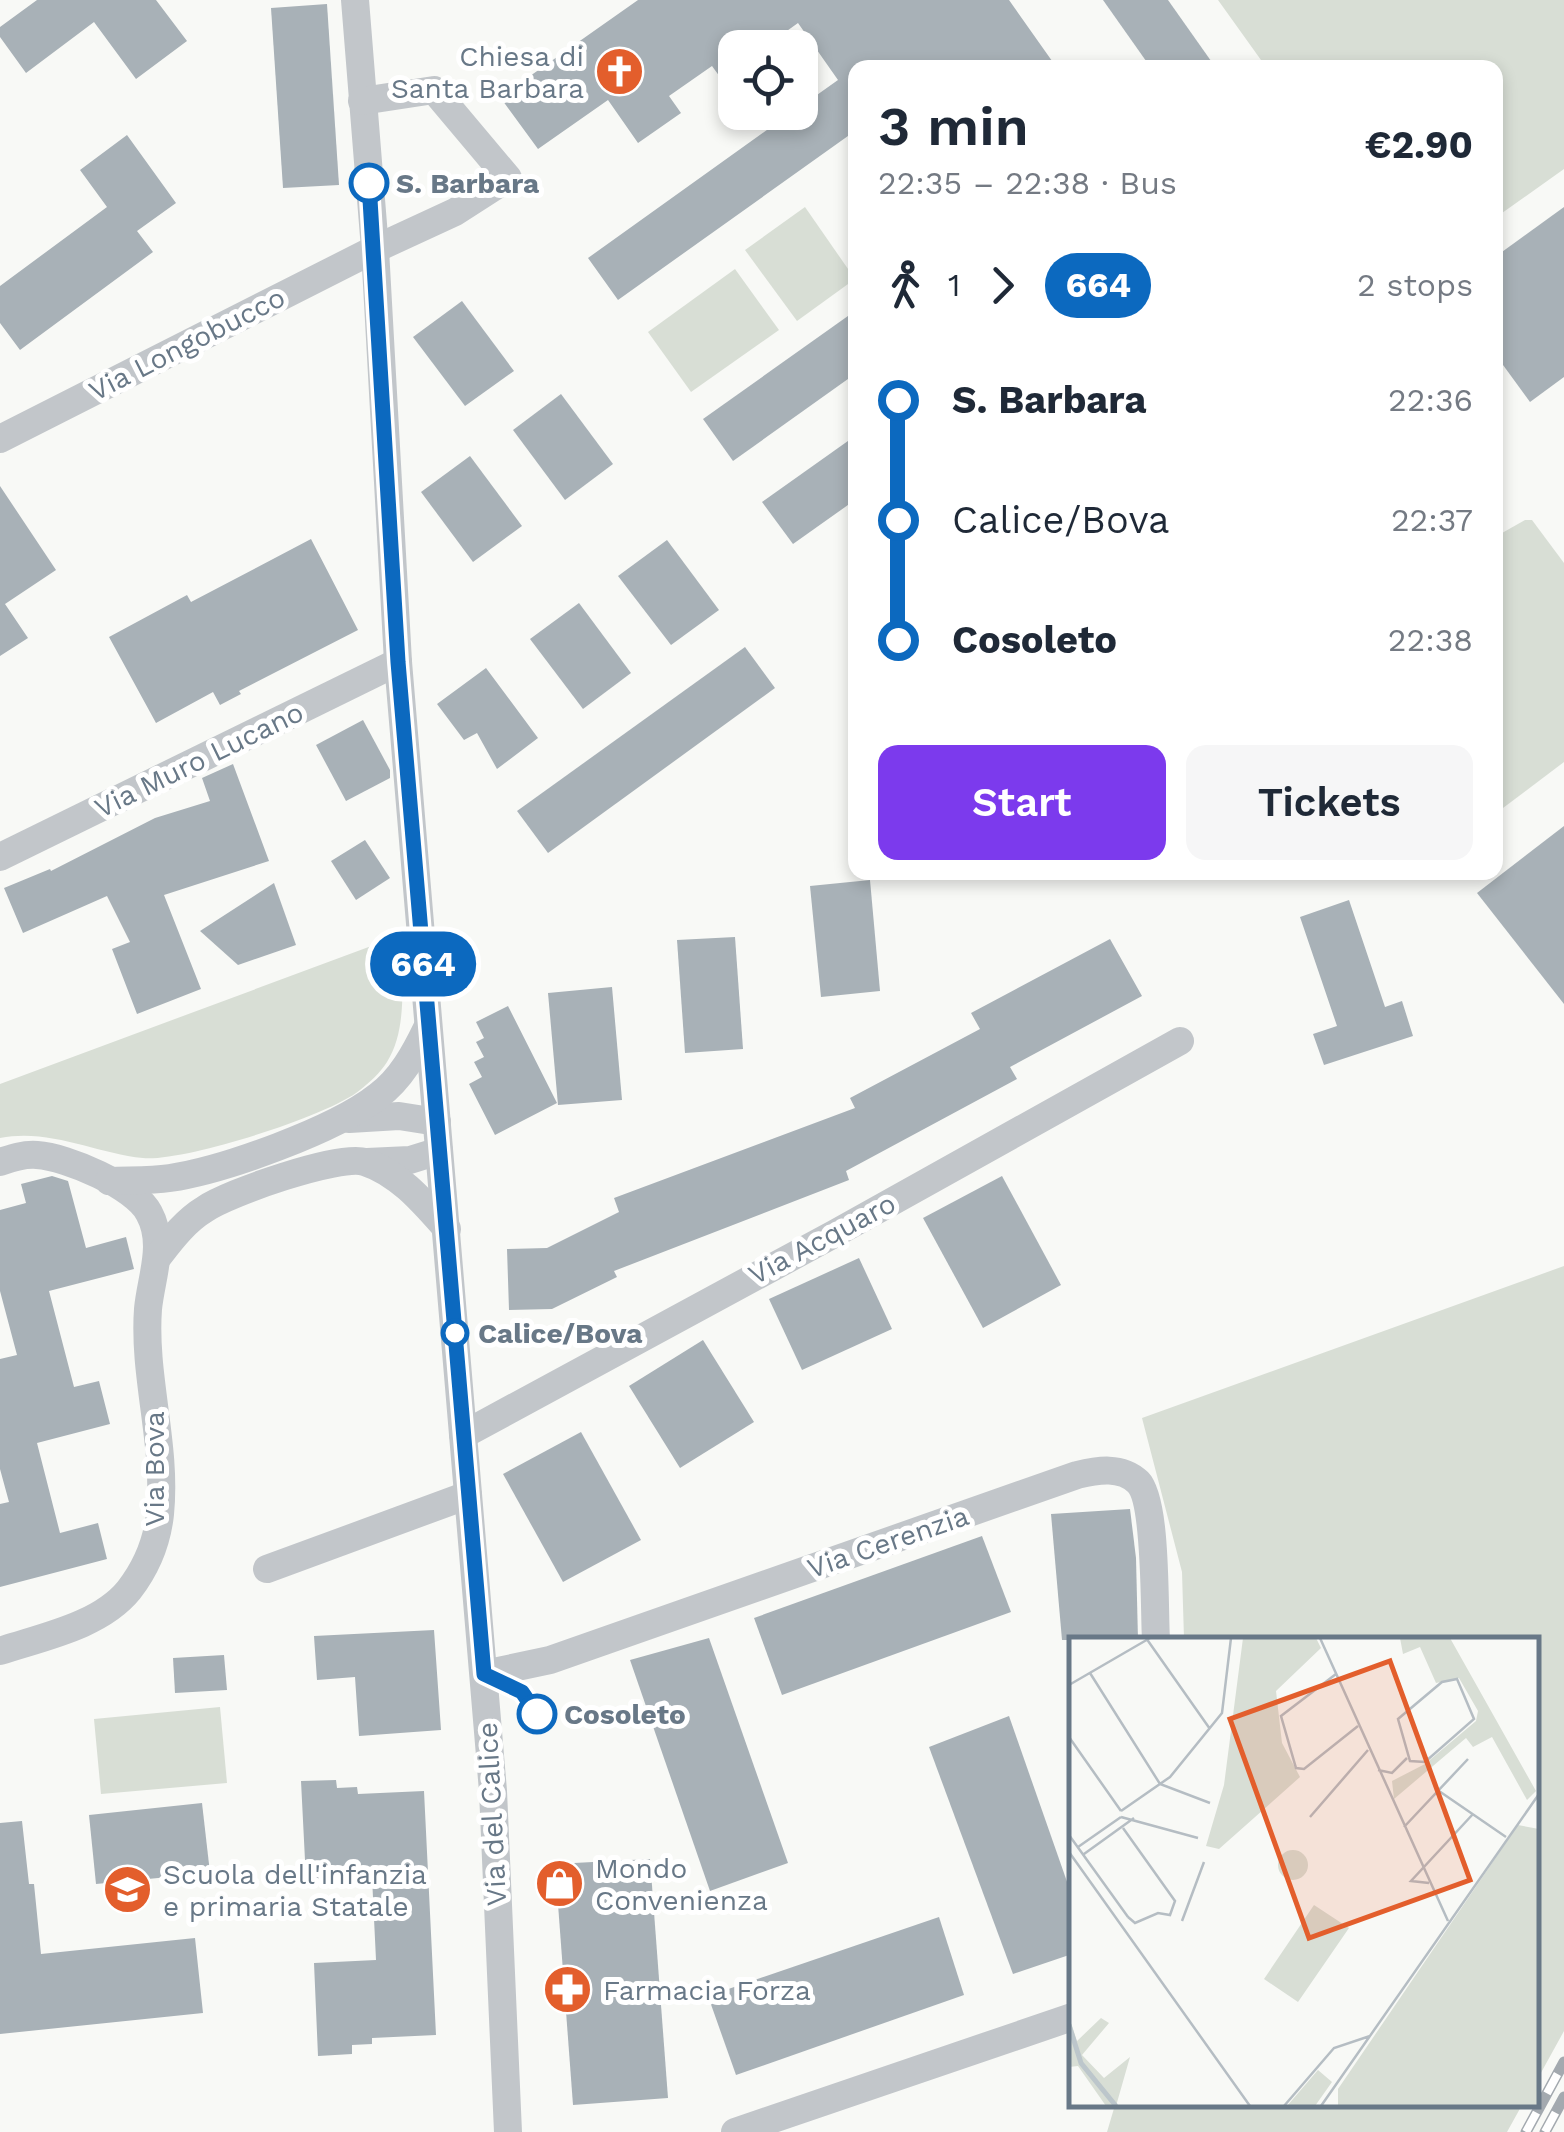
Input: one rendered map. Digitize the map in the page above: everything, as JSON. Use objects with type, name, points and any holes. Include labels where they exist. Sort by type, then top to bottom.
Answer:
[{"type":"street","name":"Via del Calice","points":[[355,0],[375,249],[398,662],[484,1674],[508,2132]]},
{"type":"street","name":"Via Longobucco","points":[[0,439],[455,212],[508,178],[434,90],[362,102]]},
{"type":"street","name":"Via Muro Lucano","points":[[0,857],[398,662]]},
{"type":"street","name":"Via Bova","points":[[109,1181],[161,1179],[201,1172],[341,1120],[391,1085],[410,1061],[428,1027]]},
{"type":"street","name":"Via Acquaro","points":[[462,1435],[1180,1041]]},
{"type":"street","name":"Via Bova","points":[[341,1120],[400,1116],[437,1122]]},
{"type":"street","points":[[157,1258],[185,1224],[206,1207],[332,1162],[410,1160],[439,1151]]},
{"type":"street","name":"Via Bova","points":[[0,1162],[27,1155],[51,1157],[109,1181],[147,1208],[157,1235],[148,1336],[160,1501],[151,1550],[127,1592],[102,1613],[0,1651]]},
{"type":"street","points":[[366,1162],[410,1189],[447,1229]]},
{"type":"street","name":"Via Cerenzia","points":[[484,1674],[550,1660],[1077,1475],[1101,1470],[1130,1476],[1146,1496],[1156,1637]]},
{"type":"street","points":[[267,1569],[468,1495]]},
{"type":"street","points":[[735,2132],[1069,2018]]},
{"type":"shaded area","points":[[1218,0],[1564,0],[1564,169],[1503,212],[1503,60],[1261,60]]},
{"type":"shaded area","points":[[805,207],[848,269],[848,284],[797,321],[745,250]]},
{"type":"shaded area","points":[[735,269],[779,330],[691,392],[648,332]]},
{"type":"shaded area","points":[[1532,520],[1564,563],[1564,762],[1503,808],[1503,532]]},
{"type":"shaded area","points":[[401,935],[401,1017],[394,1048],[375,1077],[343,1101],[255,1135],[163,1157],[143,1158],[36,1136],[0,1138],[0,1084]]},
{"type":"shaded area","points":[[1564,1266],[1564,2031],[1539,2076],[1539,1637],[1184,1637],[1182,1572],[1142,1418]]},
{"type":"shaded area","points":[[220,1707],[227,1783],[101,1794],[94,1719]]},
{"type":"shaded area","points":[[1114,2107],[1521,2107],[1507,2132],[1107,2132]]},
{"type":"building","points":[[37,0],[156,0],[187,41],[136,79],[94,22],[26,73],[0,37],[0,27]]},
{"type":"building","points":[[638,0],[1009,0],[1051,60],[848,60],[848,136],[618,300],[588,258],[767,130],[818,130],[818,94],[838,80],[818,52],[818,30],[803,30],[798,23],[788,30],[718,30],[718,74],[712,66],[669,96],[681,113],[638,143],[608,100],[538,149],[500,97]]},
{"type":"building","points":[[1103,0],[1168,0],[1210,60],[1145,60]]},
{"type":"building","points":[[327,4],[339,185],[283,188],[271,8]]},
{"type":"building","points":[[127,135],[176,203],[137,231],[153,252],[20,350],[0,323],[0,286],[107,207],[80,170]]},
{"type":"building","points":[[1564,207],[1564,377],[1530,402],[1503,365],[1503,251]]},
{"type":"building","points":[[462,301],[514,371],[465,406],[413,337]]},
{"type":"building","points":[[848,316],[848,379],[733,461],[703,419]]},
{"type":"building","points":[[561,394],[613,464],[565,500],[513,430]]},
{"type":"building","points":[[848,441],[848,505],[793,544],[762,502]]},
{"type":"building","points":[[470,456],[522,526],[473,562],[421,492]]},
{"type":"building","points":[[0,486],[56,570],[5,604],[28,638],[0,656]]},
{"type":"building","points":[[311,539],[358,630],[239,691],[241,694],[220,705],[213,692],[156,723],[109,637],[187,595],[191,602]]},
{"type":"building","points":[[667,540],[719,610],[671,645],[618,576]]},
{"type":"building","points":[[579,603],[631,673],[583,709],[530,639]]},
{"type":"building","points":[[745,647],[775,688],[548,853],[517,811]]},
{"type":"building","points":[[486,668],[538,738],[497,769],[477,733],[464,740],[437,704]]},
{"type":"building","points":[[363,720],[390,770],[390,778],[346,801],[316,745]]},
{"type":"building","points":[[233,764],[269,861],[164,895],[201,989],[137,1014],[112,949],[130,942],[107,896],[23,933],[4,888],[51,871],[155,818],[210,801],[202,778]]},
{"type":"building","points":[[1564,826],[1564,1004],[1477,893],[1494,880],[1503,880],[1503,873]]},
{"type":"building","points":[[365,840],[390,878],[356,900],[331,861]]},
{"type":"building","points":[[870,880],[880,991],[821,997],[810,886]]},
{"type":"building","points":[[274,883],[296,945],[238,965],[200,931]]},
{"type":"building","points":[[1349,900],[1385,1007],[1402,1001],[1413,1036],[1324,1065],[1313,1034],[1337,1026],[1300,917]]},
{"type":"building","points":[[735,937],[743,1049],[685,1053],[677,940]]},
{"type":"building","points":[[1110,939],[1142,996],[1010,1067],[1017,1079],[846,1171],[849,1180],[614,1271],[617,1277],[552,1309],[509,1310],[507,1249],[547,1248],[619,1212],[614,1198],[855,1108],[850,1098],[980,1029],[971,1013]]},
{"type":"building","points":[[612,987],[622,1100],[558,1105],[548,993]]},
{"type":"building","points":[[508,1006],[557,1103],[495,1135],[469,1084],[482,1077],[474,1062],[484,1057],[476,1042],[484,1038],[476,1022]]},
{"type":"building","points":[[52,1176],[68,1181],[86,1248],[126,1237],[134,1269],[49,1291],[74,1387],[99,1381],[110,1424],[37,1443],[60,1533],[98,1523],[107,1559],[0,1587],[0,1504],[9,1502],[0,1469],[0,1359],[17,1355],[0,1291],[0,1210],[26,1203],[21,1184]]},
{"type":"building","points":[[1002,1176],[1061,1285],[983,1328],[923,1218]]},
{"type":"building","points":[[859,1258],[892,1329],[802,1370],[769,1299]]},
{"type":"building","points":[[703,1340],[754,1422],[680,1468],[629,1386]]},
{"type":"building","points":[[581,1432],[641,1540],[563,1582],[503,1474]]},
{"type":"building","points":[[1130,1509],[1138,1637],[1062,1640],[1051,1514]]},
{"type":"building","points":[[982,1536],[1011,1612],[782,1695],[754,1618]]},
{"type":"building","points":[[434,1630],[441,1730],[359,1736],[355,1677],[317,1680],[314,1636]]},
{"type":"building","points":[[709,1638],[788,1863],[710,1891],[630,1660]]},
{"type":"building","points":[[224,1655],[227,1690],[175,1693],[173,1658]]},
{"type":"building","points":[[1009,1716],[1069,1887],[1069,1955],[1013,1974],[929,1747]]},
{"type":"building","points":[[336,1780],[337,1788],[357,1787],[358,1794],[424,1791],[436,2035],[372,2038],[372,2044],[352,2045],[352,2054],[318,2056],[314,1963],[376,1960],[372,1877],[306,1880],[301,1781]]},
{"type":"building","points":[[202,1803],[210,1873],[96,1884],[89,1815]]},
{"type":"building","points":[[22,1821],[41,1954],[195,1938],[203,2013],[0,2034],[0,1823]]},
{"type":"building","points":[[650,1859],[668,2098],[573,2105],[555,1864]]},
{"type":"building","points":[[939,1917],[964,1995],[736,2075],[708,1996]]},
{"type":"railway","points":[[1526,2132],[1564,2062]]},
{"type":"railway","points":[[1545,2132],[1564,2097]]},
{"type":"bus line","name":"664","points":[[369,183],[398,662],[484,1674],[522,1692],[537,1714]]},
{"type":"place","name":"Chiesa di Santa Barbara","points":[[619,72]]},
{"type":"place","name":"S. Barbara","points":[[369,183]]},
{"type":"place","name":"Calice/Bova","points":[[455,1333]]},
{"type":"place","name":"Cosoleto","points":[[537,1714]]},
{"type":"place","name":"Mondo Convenienza","points":[[560,1884]]},
{"type":"place","name":"Scuola dell'infanzia e primaria Statale","points":[[128,1890]]},
{"type":"place","name":"Farmacia Forza","points":[[568,1990]]}]
